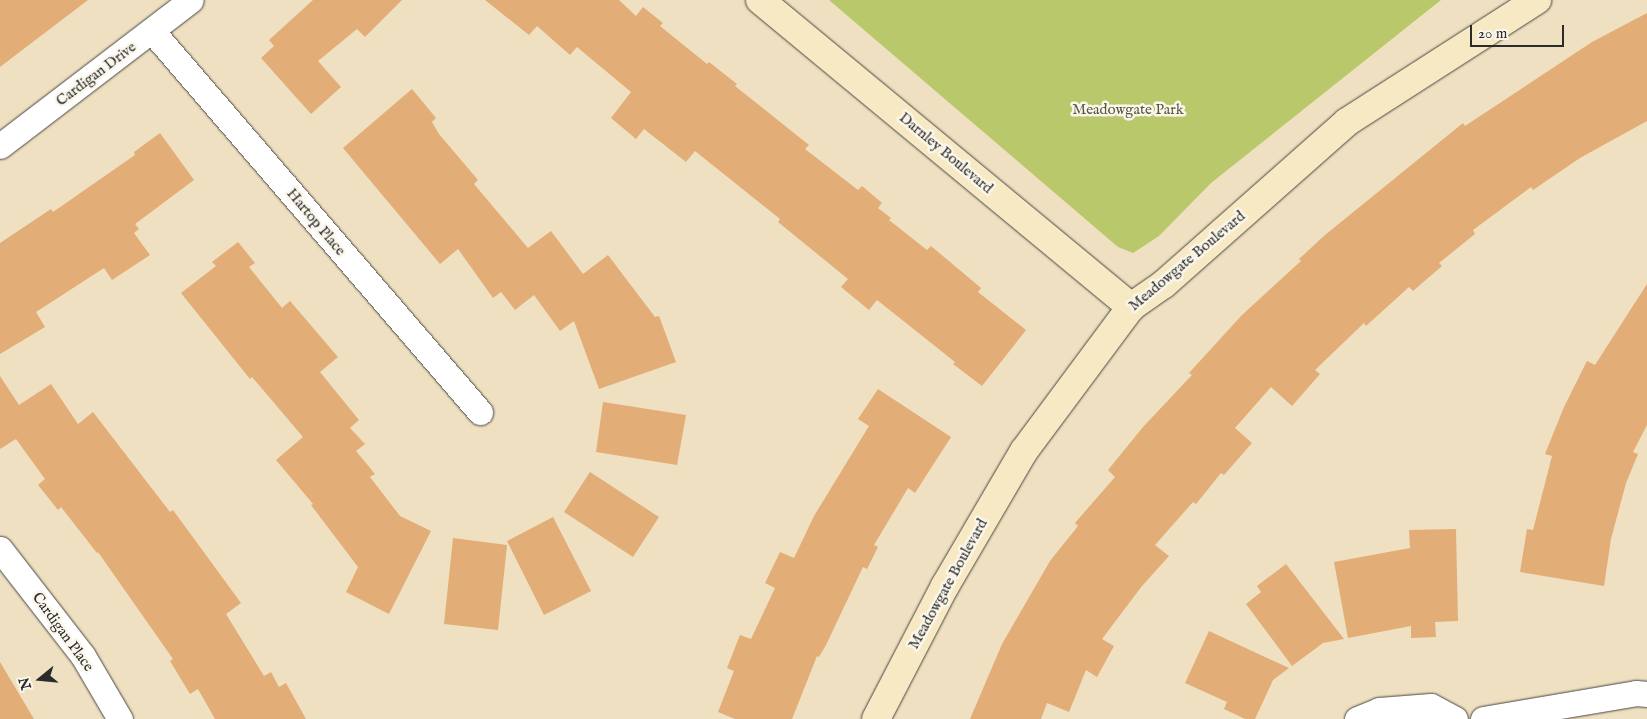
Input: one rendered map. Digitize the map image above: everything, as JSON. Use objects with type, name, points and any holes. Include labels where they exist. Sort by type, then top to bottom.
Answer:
[{"type":"street","name":"Cardigan Drive","points":[[0,146],[191,0]]},
{"type":"street","name":"Darnley Boulevard","points":[[760,0],[1131,307]]},
{"type":"street","name":"Meadowgate Boulevard","points":[[876,719],[945,586],[1024,452],[1131,307],[1164,284],[1347,122],[1537,0]]},
{"type":"street","name":"Hartop Place","points":[[152,31],[480,412]]},
{"type":"street","name":"Cardigan Place","points":[[0,549],[83,656],[120,719]]},
{"type":"street","points":[[1483,719],[1636,693],[1647,694]]},
{"type":"street","points":[[1357,719],[1379,710],[1431,706],[1455,719]]},
{"type":"green space","name":"Meadowgate Park","points":[[829,0],[1441,0],[1211,183],[1159,236],[1133,253],[1118,247]]},
{"type":"building","points":[[0,0],[88,0],[0,67]]},
{"type":"building","points":[[313,0],[402,0],[365,37],[357,29],[318,61],[341,87],[311,114],[261,58],[274,46],[269,40]]},
{"type":"building","points":[[485,0],[619,0],[636,16],[643,7],[663,23],[660,26],[707,64],[709,62],[737,84],[735,86],[809,145],[805,149],[858,190],[862,186],[882,203],[878,208],[891,218],[889,220],[927,250],[931,246],[981,288],[978,292],[1026,330],[982,386],[877,300],[869,310],[841,287],[848,279],[778,222],[780,219],[695,151],[686,162],[644,129],[636,139],[611,118],[631,92],[577,47],[570,55],[537,26],[529,35]]},
{"type":"building","points":[[1647,13],[1647,121],[1580,158],[1533,190],[1531,187],[1473,230],[1475,234],[1439,263],[1442,266],[1413,291],[1409,287],[1366,326],[1364,323],[1315,370],[1320,374],[1292,406],[1271,387],[1235,428],[1252,443],[1224,475],[1221,473],[1196,504],[1193,502],[1155,545],[1169,556],[1142,586],[1102,639],[1114,646],[1097,677],[1086,670],[1069,712],[1047,703],[1041,719],[970,719],[1002,644],[1050,561],[1078,526],[1075,523],[1115,477],[1108,470],[1143,427],[1192,375],[1189,373],[1242,315],[1301,261],[1299,259],[1325,235],[1463,123],[1465,126],[1592,42]]},
{"type":"building","points":[[412,89],[436,118],[432,122],[439,134],[478,180],[474,184],[528,248],[551,231],[583,274],[608,255],[655,317],[659,316],[676,362],[599,389],[574,321],[560,331],[534,295],[515,310],[501,292],[493,298],[458,249],[440,264],[343,148]]},
{"type":"building","points":[[160,133],[194,180],[135,224],[139,229],[134,233],[150,255],[112,280],[104,268],[36,312],[45,327],[0,354],[0,243],[51,209],[53,212],[135,155],[134,152]]},
{"type":"building","points":[[238,242],[255,263],[249,267],[282,308],[290,301],[338,357],[320,372],[359,420],[350,428],[365,444],[356,451],[375,474],[370,477],[400,516],[431,531],[389,614],[346,592],[358,567],[311,505],[313,504],[276,460],[303,437],[252,377],[250,379],[181,293],[216,266],[212,262]]},
{"type":"building","points":[[1647,284],[1647,425],[1633,452],[1638,454],[1626,483],[1611,539],[1604,586],[1520,572],[1527,529],[1533,530],[1552,456],[1545,454],[1564,407],[1587,361],[1595,365]]},
{"type":"building","points":[[0,376],[19,405],[51,384],[78,424],[93,412],[170,512],[173,510],[241,603],[226,614],[264,676],[271,672],[279,687],[286,683],[306,719],[215,719],[198,689],[190,694],[170,661],[173,659],[98,552],[61,507],[58,510],[38,485],[45,479],[16,439],[0,449]]},
{"type":"building","points":[[878,389],[951,437],[915,493],[908,488],[874,545],[878,547],[867,569],[863,567],[826,645],[819,657],[817,656],[792,719],[735,719],[718,712],[734,671],[727,668],[740,635],[751,639],[775,588],[765,583],[780,552],[794,558],[814,516],[869,426],[858,419]]},
{"type":"building","points":[[603,402],[686,415],[677,465],[596,452]]},
{"type":"building","points":[[590,472],[659,517],[633,557],[564,512]]},
{"type":"building","points":[[553,517],[591,591],[544,615],[507,541]]},
{"type":"building","points":[[1456,529],[1458,621],[1435,622],[1436,637],[1411,638],[1411,626],[1348,638],[1334,562],[1410,548],[1409,530]]},
{"type":"building","points":[[453,538],[507,545],[498,630],[444,624]]},
{"type":"building","points":[[1286,564],[1344,639],[1323,643],[1292,666],[1246,604],[1261,592],[1257,586]]},
{"type":"building","points":[[1209,631],[1289,668],[1273,680],[1255,719],[1245,719],[1224,709],[1227,702],[1185,683]]},
{"type":"building","points":[[0,662],[34,719],[0,719]]}]
